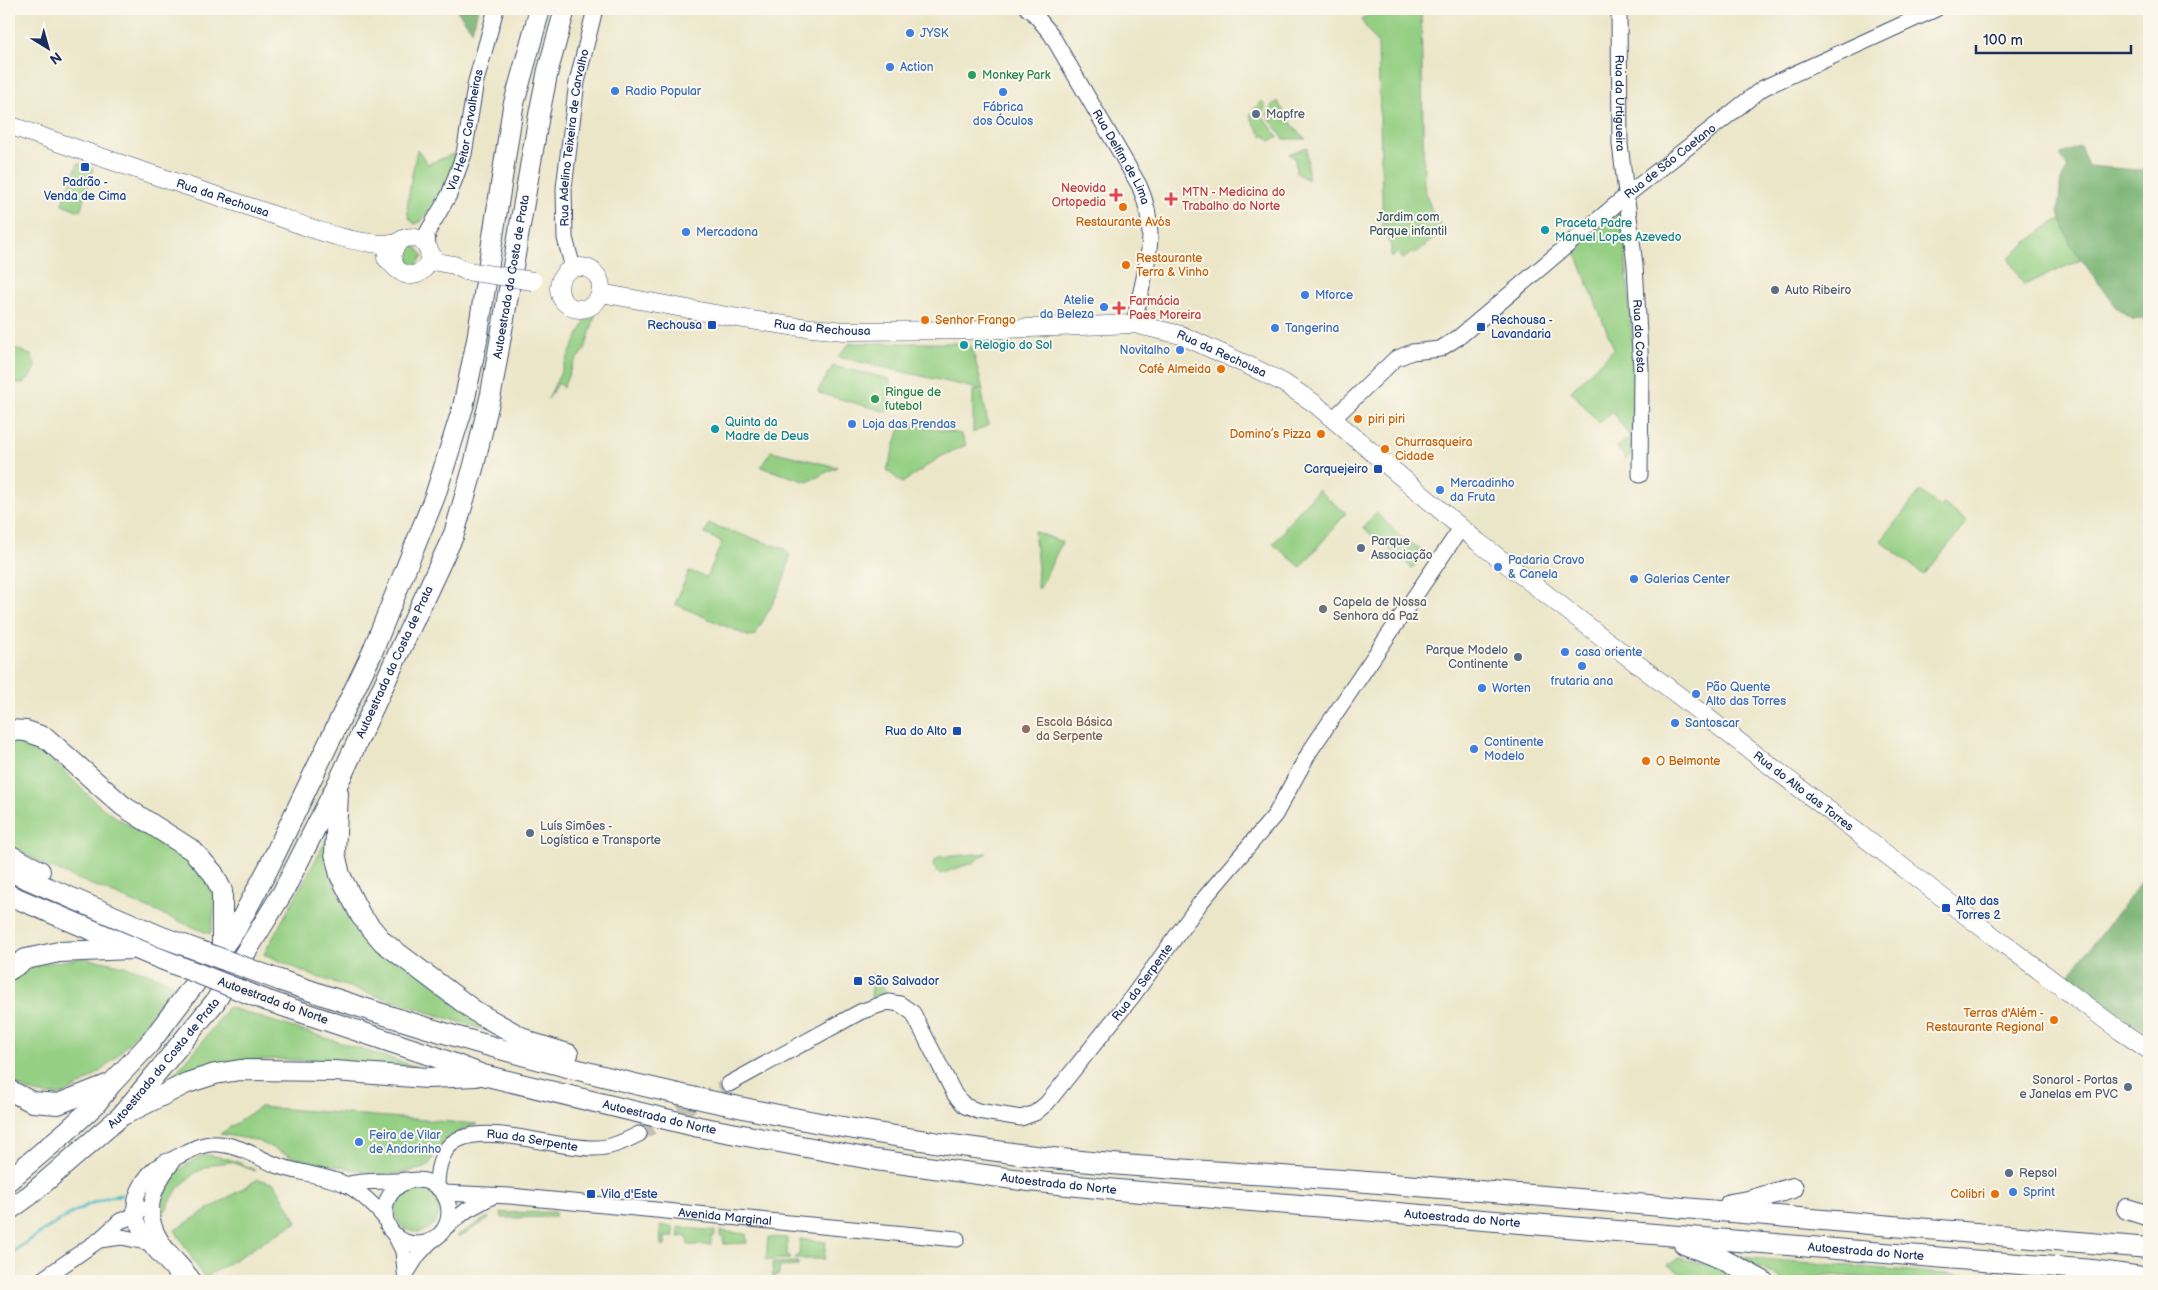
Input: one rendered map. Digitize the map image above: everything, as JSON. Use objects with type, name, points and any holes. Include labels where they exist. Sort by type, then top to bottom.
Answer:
[{"type":"highway","name":"Autoestrada da Costa de Prata","points":[[9,1180],[95,1105],[112,1083],[149,1044],[189,994],[222,945],[236,929],[325,752],[371,655],[435,496],[462,407],[477,340],[513,107],[540,9]]},
{"type":"highway","name":"Autoestrada da Costa de Prata","points":[[9,1210],[30,1195],[121,1116],[215,1002],[284,892],[339,781],[454,534],[490,394],[538,115],[565,9]]},
{"type":"highway","points":[[9,730],[26,731],[46,738],[123,806],[192,850],[213,873],[222,891],[222,945]]},
{"type":"highway","points":[[339,781],[335,853],[340,875],[361,916],[383,942],[476,1012],[532,1043],[590,1061],[618,1080]]},
{"type":"highway","points":[[9,856],[57,880],[80,903]]},
{"type":"highway","name":"Autoestrada do Norte","points":[[9,871],[162,937],[353,1006],[473,1042],[618,1080],[783,1116],[883,1134],[1019,1154],[1127,1166],[1313,1178],[1701,1208],[2149,1248]]},
{"type":"highway","name":"Autoestrada do Norte","points":[[9,895],[143,952],[268,1001],[436,1057],[483,1075],[699,1127],[820,1150],[1029,1181],[1663,1236],[2092,1270],[2149,1278]]},
{"type":"highway","points":[[9,970],[26,959],[58,952],[143,952]]},
{"type":"highway","points":[[121,1116],[188,1083],[216,1074],[240,1070],[335,1071],[427,1078],[483,1075]]},
{"type":"highway","points":[[9,1090],[32,1102],[58,1104],[112,1083]]},
{"type":"highway","points":[[1701,1208],[1748,1201],[1793,1188]]},
{"type":"highway","points":[[2127,1209],[2149,1216]]},
{"type":"highway","points":[[1663,1236],[1722,1259],[1763,1281]]},
{"type":"highway","points":[[2137,1281],[2149,1278]]},
{"type":"main road","name":"Via Heitor Carvalheiras","points":[[402,241],[422,226],[436,208],[453,174],[473,75],[491,9]]},
{"type":"main road","name":"Via Heitor Carvalheiras","points":[[428,249],[427,233],[449,195],[462,163],[476,81],[496,9]]},
{"type":"main road","name":"Rua Adelino Teixeira de Carvalho","points":[[573,268],[565,238],[564,188],[577,82],[595,9]]},
{"type":"main road","name":"Rua Delfim de Lima","points":[[1028,9],[1032,11],[1051,34],[1139,185],[1147,203],[1151,240],[1134,324]]},
{"type":"main road","name":"Rua da Urtigueira","points":[[1619,9],[1620,144],[1627,195]]},
{"type":"main road","name":"Rua de São Caetano","points":[[1333,419],[1395,359],[1412,352],[1440,349],[1459,337],[1627,195],[1763,88],[1936,9]]},
{"type":"main road","name":"Rua da Rechousa","points":[[9,125],[91,154],[355,240],[379,252],[394,266]]},
{"type":"main road","name":"Rua do Costa","points":[[1627,195],[1635,265],[1641,369],[1640,476]]},
{"type":"main road","points":[[466,271],[454,265],[437,262],[418,239],[402,241],[392,255],[394,266],[400,272],[407,275],[432,269],[466,271],[558,286]]},
{"type":"main road","name":"Rua da Rechousa","points":[[355,240],[382,244],[402,241]]},
{"type":"main road","points":[[422,271],[429,262],[428,249]]},
{"type":"main road","points":[[584,267],[596,273],[600,279],[601,293],[594,305],[580,310],[573,308],[562,300],[558,286],[564,273],[573,268],[584,267]]},
{"type":"main road","name":"Rua da Rechousa","points":[[601,293],[791,326],[844,331],[977,330],[1134,324],[1181,336],[1234,358],[1282,382],[1333,419],[1461,528]]},
{"type":"main road","name":"Rua do Alto das Torres","points":[[1461,528],[1968,917],[2119,1030],[2149,1050]]},
{"type":"main road","name":"Rua da Serpente","points":[[729,1084],[860,1012],[888,1002],[900,1004],[914,1013],[955,1095],[965,1106],[978,1111],[1021,1118],[1036,1113],[1047,1103],[1132,997],[1201,902],[1275,814],[1310,751],[1461,528]]},
{"type":"main road","name":"Rua da Serpente","points":[[416,1180],[437,1168],[446,1150],[460,1138],[483,1134],[578,1148],[597,1148],[623,1142],[639,1134]]},
{"type":"main road","points":[[183,1281],[150,1243],[138,1225],[136,1198],[143,1183],[163,1163],[200,1145],[218,1143],[240,1147],[275,1164],[346,1185],[374,1205],[385,1218],[403,1251],[406,1277]]},
{"type":"main road","points":[[175,1158],[161,1176],[152,1200],[152,1222],[162,1242],[194,1281]]},
{"type":"main road","points":[[437,1168],[441,1189],[449,1204],[450,1215],[447,1226]]},
{"type":"main road","points":[[346,1185],[358,1181],[388,1182],[416,1180],[441,1189]]},
{"type":"main road","points":[[385,1218],[387,1199],[392,1190],[400,1184],[416,1180]]},
{"type":"main road","name":"Avenida Marginal","points":[[441,1189],[493,1196],[539,1198],[957,1239]]},
{"type":"main road","points":[[406,1277],[418,1255],[447,1226],[467,1210],[493,1196]]},
{"type":"main road","points":[[40,1281],[99,1240],[120,1221],[136,1215],[152,1200]]},
{"type":"main road","points":[[136,1215],[152,1222]]},
{"type":"main road","points":[[394,1235],[411,1244],[430,1242]]},
{"type":"main road","points":[[99,1240],[122,1237],[150,1243]]},
{"type":"green space","points":[[456,9],[478,9],[472,31],[471,29]]},
{"type":"green space","name":"Jardim com Parque infantil","points":[[1377,9],[1421,9],[1424,187],[1433,215],[1445,230],[1414,254],[1412,252],[1403,259],[1398,253],[1391,258],[1391,245],[1383,233],[1378,44],[1361,20]]},
{"type":"green space","points":[[1262,101],[1266,105],[1262,115],[1278,137],[1270,141],[1265,135],[1262,136],[1251,119],[1251,113]]},
{"type":"green space","points":[[1277,101],[1296,130],[1306,139],[1284,139],[1267,115]]},
{"type":"green space","points":[[2080,146],[2088,166],[2149,171],[2149,320],[2132,319],[2117,308],[2070,244],[2058,210],[2061,181],[2068,168],[2060,155]]},
{"type":"green space","points":[[1307,147],[1308,180],[1296,173],[1295,158],[1289,154]]},
{"type":"green space","points":[[417,149],[428,164],[456,153],[446,184],[421,222],[415,224],[409,218],[407,210]]},
{"type":"green space","points":[[78,163],[93,169],[80,211],[62,204]]},
{"type":"green space","points":[[1622,210],[1635,372],[1632,453],[1626,459],[1617,447],[1630,437],[1613,412],[1599,423],[1571,391],[1614,349],[1574,249]]},
{"type":"green space","points":[[2064,217],[2085,258],[2024,285],[2008,258],[2045,228]]},
{"type":"green space","points":[[413,244],[423,255],[415,268],[403,266],[399,251]]},
{"type":"green space","points":[[597,309],[585,349],[573,364],[563,388],[558,383],[548,399],[589,313]]},
{"type":"green space","points":[[850,343],[968,343],[972,348],[983,390],[838,357]]},
{"type":"green space","points":[[9,345],[32,356],[36,368],[25,383],[9,383]]},
{"type":"green space","points":[[833,366],[890,379],[887,412],[819,393],[818,391]]},
{"type":"green space","points":[[973,390],[982,392],[988,425],[973,433]]},
{"type":"green space","points":[[902,422],[961,434],[966,445],[940,457],[902,483],[887,470]]},
{"type":"green space","points":[[771,451],[837,467],[807,482],[761,467]]},
{"type":"green space","points":[[1318,490],[1346,513],[1301,567],[1273,544],[1286,529],[1285,527]]},
{"type":"green space","points":[[1920,491],[1940,507],[1944,504],[1967,522],[1924,575],[1881,541]]},
{"type":"green space","points":[[1376,512],[1400,536],[1433,557],[1420,560],[1412,568],[1363,528]]},
{"type":"green space","points":[[709,524],[785,549],[790,556],[785,577],[776,597],[755,635],[750,637],[675,604],[689,571],[707,577],[722,542],[705,534]]},
{"type":"green space","points":[[1034,531],[1062,542],[1040,588],[1037,588],[1038,567]]},
{"type":"green space","points":[[15,741],[30,746],[43,754],[101,807],[127,824],[168,845],[203,872],[212,885],[215,895],[210,934],[49,867],[9,846],[9,742]]},
{"type":"green space","points":[[327,839],[330,866],[336,888],[347,909],[363,931],[504,1036],[314,976],[264,954]]},
{"type":"green space","points":[[987,853],[972,863],[940,874],[933,866],[934,861],[939,857]]},
{"type":"green space","points":[[2149,872],[2149,1032],[2125,1019],[2068,976]]},
{"type":"green space","points":[[83,958],[130,968],[174,984],[130,1041],[106,1067],[92,1078],[63,1094],[49,1095],[27,1090],[9,1079],[9,979],[31,966]]},
{"type":"green space","points":[[873,973],[887,993],[871,1000]]},
{"type":"green space","points":[[228,1007],[417,1067],[277,1059],[229,1062],[169,1081],[203,1041]]},
{"type":"green space","points":[[260,1107],[477,1124],[459,1131],[450,1138],[436,1152],[425,1168],[387,1176],[295,1158],[255,1140],[220,1134]]},
{"type":"green space","points":[[203,1155],[231,1160],[256,1171],[231,1162],[213,1164],[195,1173],[178,1188],[161,1218],[164,1195],[171,1179],[184,1167]]},
{"type":"green space","points":[[258,1179],[275,1184],[297,1222],[204,1278],[175,1230]]},
{"type":"green space","points":[[417,1188],[429,1192],[435,1198],[439,1210],[435,1222],[429,1228],[417,1232],[405,1228],[399,1222],[395,1210],[399,1198],[405,1192]]},
{"type":"green space","points":[[555,1212],[555,1217],[502,1218],[501,1213]]},
{"type":"green space","points":[[488,1217],[489,1219],[459,1237],[458,1235]]},
{"type":"green space","points":[[660,1225],[673,1227],[674,1237],[665,1237],[665,1246],[661,1246]]},
{"type":"green space","points":[[678,1227],[715,1231],[715,1236],[711,1236],[711,1245],[688,1245],[687,1236],[679,1237]]},
{"type":"green space","points":[[720,1231],[746,1234],[747,1243],[724,1244]]},
{"type":"green space","points":[[768,1237],[787,1238],[787,1256],[790,1256],[791,1259],[766,1260]]},
{"type":"green space","points":[[800,1239],[826,1242],[824,1259],[796,1259],[796,1256],[799,1255]]},
{"type":"green space","points":[[1738,1257],[2032,1281],[1985,1281],[1981,1278],[1965,1277],[1960,1281],[1908,1281],[1827,1275],[1786,1281]]},
{"type":"green space","points":[[1679,1258],[1721,1268],[1747,1281],[1694,1281],[1668,1265]]},
{"type":"green space","points":[[798,1262],[798,1266],[779,1267],[779,1275],[775,1275],[776,1281],[773,1281],[772,1263]]},
{"type":"waterway","points":[[9,1255],[47,1228],[78,1210],[108,1197],[121,1195]]},
{"type":"tunnel","points":[[639,1134],[729,1084]]},
{"type":"place","name":"JYSK","points":[[910,33]]},
{"type":"place","name":"Action","points":[[890,67]]},
{"type":"place","name":"Monkey Park","points":[[972,75]]},
{"type":"place","name":"Radio Popular","points":[[615,91]]},
{"type":"place","name":"Fábrica dos Óculos","points":[[1003,92]]},
{"type":"place","name":"Mapfre","points":[[1256,114]]},
{"type":"place","name":"Padrão - Venda de Cima","points":[[85,167]]},
{"type":"place","name":"Neovida Ortopedia","points":[[1116,195]]},
{"type":"place","name":"MTN - Medicina do Trabalho do Norte","points":[[1171,199]]},
{"type":"place","name":"Restaurante Avós","points":[[1123,207]]},
{"type":"place","name":"Praceta Padre Manuel Lopes Azevedo","points":[[1545,230]]},
{"type":"place","name":"Mercadona","points":[[686,232]]},
{"type":"place","name":"Restaurante Terra & Vinho","points":[[1126,265]]},
{"type":"place","name":"Auto Ribeiro","points":[[1775,290]]},
{"type":"place","name":"Mforce","points":[[1305,295]]},
{"type":"place","name":"Atelie da Beleza","points":[[1104,307]]},
{"type":"place","name":"Farmácia Paes Moreira","points":[[1119,308]]},
{"type":"place","name":"Senhor Frango","points":[[925,320]]},
{"type":"place","name":"Rechousa","points":[[712,325]]},
{"type":"place","name":"Rechousa - Lavandaria","points":[[1481,327]]},
{"type":"place","name":"Tangerina","points":[[1275,328]]},
{"type":"place","name":"Relogio do Sol","points":[[964,345]]},
{"type":"place","name":"Novitalho","points":[[1180,350]]},
{"type":"place","name":"Café Almeida","points":[[1221,369]]},
{"type":"place","name":"Ringue de futebol","points":[[875,399]]},
{"type":"place","name":"piri piri","points":[[1358,419]]},
{"type":"place","name":"Loja das Prendas","points":[[852,424]]},
{"type":"place","name":"Quinta da Madre de Deus","points":[[715,429]]},
{"type":"place","name":"Domino’s Pizza","points":[[1321,434]]},
{"type":"place","name":"Churrasqueira Cidade","points":[[1385,449]]},
{"type":"place","name":"Carquejeiro","points":[[1378,469]]},
{"type":"place","name":"Mercadinho da Fruta","points":[[1440,490]]},
{"type":"place","name":"Parque Associação","points":[[1361,548]]},
{"type":"place","name":"Padaria Cravo & Canela","points":[[1498,567]]},
{"type":"place","name":"Galerias Center","points":[[1634,579]]},
{"type":"place","name":"Capela de Nossa Senhora da Paz","points":[[1323,609]]},
{"type":"place","name":"casa oriente","points":[[1565,652]]},
{"type":"place","name":"Parque Modelo Continente","points":[[1518,657]]},
{"type":"place","name":"frutaria ana","points":[[1582,666]]},
{"type":"place","name":"Worten","points":[[1482,688]]},
{"type":"place","name":"Pão Quente Alto das Torres","points":[[1696,694]]},
{"type":"place","name":"Santoscar","points":[[1675,723]]},
{"type":"place","name":"Escola Básica da Serpente","points":[[1026,729]]},
{"type":"place","name":"Rua do Alto","points":[[957,731]]},
{"type":"place","name":"Continente Modelo","points":[[1474,749]]},
{"type":"place","name":"O Belmonte","points":[[1646,761]]},
{"type":"place","name":"Luís Simões - Logística e Transporte","points":[[530,833]]},
{"type":"place","name":"Alto das Torres 2","points":[[1946,908]]},
{"type":"place","name":"São Salvador","points":[[858,981]]},
{"type":"place","name":"Terras d'Além - Restaurante Regional","points":[[2054,1020]]},
{"type":"place","name":"Sonarol - Portas e Janelas em PVC","points":[[2128,1087]]},
{"type":"place","name":"Feira de Vilar de Andorinho","points":[[359,1142]]},
{"type":"place","name":"Repsol","points":[[2009,1173]]},
{"type":"place","name":"Sprint","points":[[2013,1192]]},
{"type":"place","name":"Vila d'Este","points":[[591,1194]]},
{"type":"place","name":"Colibri","points":[[1995,1194]]}]
